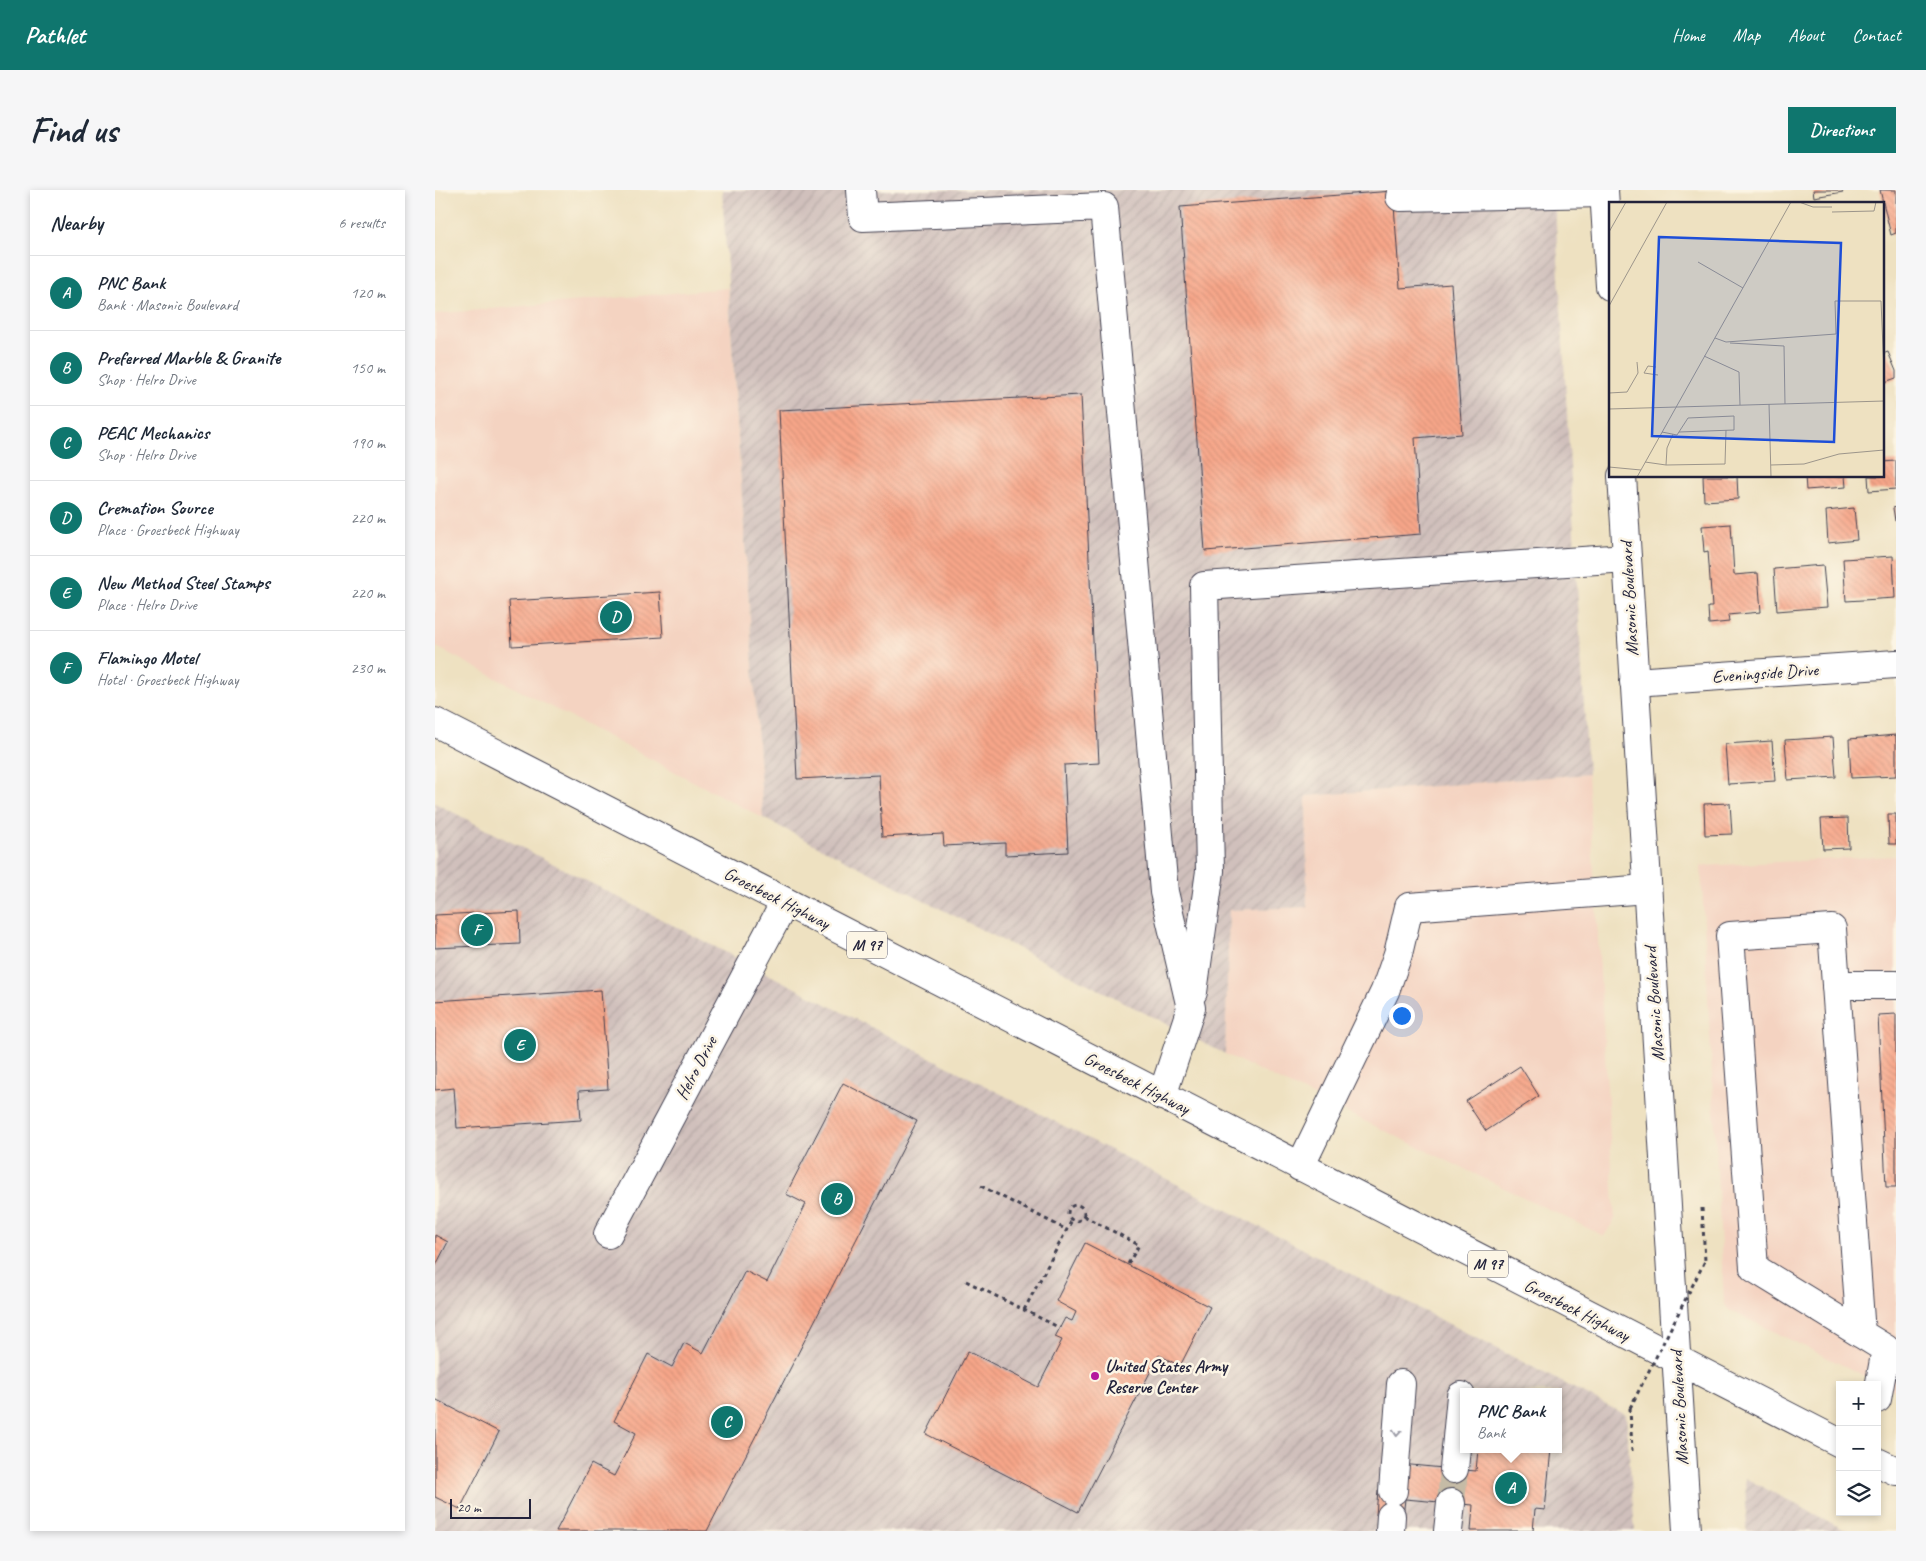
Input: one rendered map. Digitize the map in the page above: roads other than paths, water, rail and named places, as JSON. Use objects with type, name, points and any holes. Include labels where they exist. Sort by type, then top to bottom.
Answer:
[{"type":"street","points":[[861,190],[863,217],[1104,207],[1165,892],[1191,1008]]},
{"type":"street","points":[[1400,197],[1604,192],[1609,270]]},
{"type":"street","name":"Masonic Boulevard","points":[[1622,478],[1687,1531]]},
{"type":"street","points":[[1162,1096],[1191,1008],[1210,871],[1204,586],[1324,580],[1627,558]]},
{"type":"street","name":"Eveningside Drive","points":[[1635,682],[1896,664]]},
{"type":"street","name":"Groesbeck Highway","points":[[435,722],[1836,1441]]},
{"type":"street","points":[[1300,1167],[1385,991],[1398,954],[1409,907],[1647,889]]},
{"type":"street","name":"Helro Drive","points":[[608,1234],[785,902]]},
{"type":"street","points":[[1861,1334],[1832,929],[1730,936],[1754,1268],[1861,1334],[1886,1349],[1885,1384]]},
{"type":"street","points":[[1836,985],[1896,985]]},
{"type":"street","points":[[1391,1513],[1401,1384]]},
{"type":"street","points":[[1454,1469],[1460,1406]]},
{"type":"street","points":[[1881,1464],[1896,1471]]},
{"type":"street","points":[[1448,1531],[1451,1503]]},
{"type":"tunnel","points":[[1451,1503],[1454,1469]]},
{"type":"place","name":"Cremation Source","points":[[616,617]]},
{"type":"place","name":"Flamingo Motel","points":[[477,930]]},
{"type":"place","name":"New Method Steel Stamps","points":[[520,1045]]},
{"type":"place","name":"Preferred Marble & Granite","points":[[837,1199]]},
{"type":"place","name":"United States Army Reserve Center","points":[[1095,1376]]},
{"type":"place","name":"PEAC Mechanics","points":[[727,1422]]},
{"type":"place","name":"PNC Bank","points":[[1511,1488]]}]
